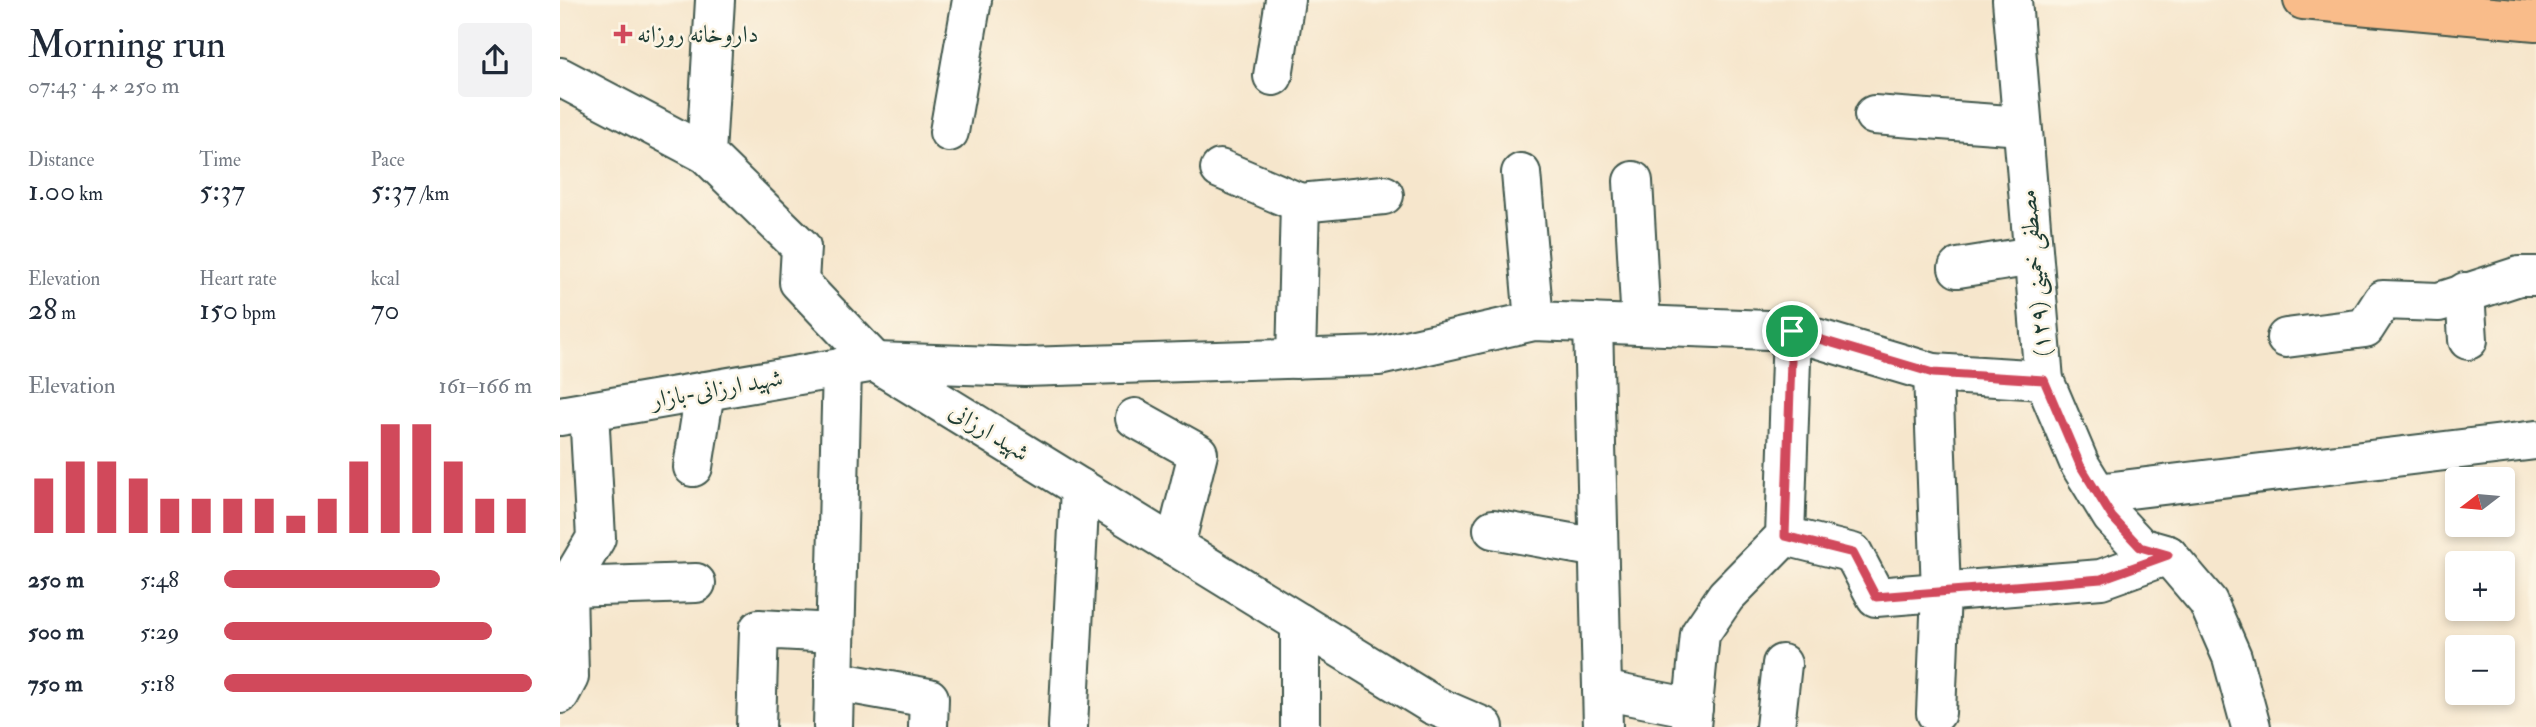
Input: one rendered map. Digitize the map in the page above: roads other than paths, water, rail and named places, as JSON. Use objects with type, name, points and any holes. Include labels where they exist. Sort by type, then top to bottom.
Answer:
[{"type":"main road","points":[[2303,0],[2536,21]]},
{"type":"street","points":[[706,154],[715,0]]},
{"type":"street","points":[[950,132],[972,0]]},
{"type":"street","points":[[1273,76],[1285,0]]},
{"type":"street","name":"مصطفی خمینی (۱۲۹)","points":[[2012,0],[2044,380],[2080,465],[2112,517],[2140,547],[2168,555],[2208,602],[2232,657],[2250,727]]},
{"type":"street","name":"شهید ارزانی","points":[[560,77],[706,154],[801,247],[799,282],[858,365],[1080,488],[1433,705],[1484,727]]},
{"type":"street","points":[[1874,115],[2022,126]]},
{"type":"street","points":[[1220,169],[1300,203],[1384,195]]},
{"type":"street","points":[[1521,173],[1534,321]]},
{"type":"street","points":[[1633,181],[1641,325]]},
{"type":"street","points":[[1296,359],[1300,203]]},
{"type":"street","points":[[1958,268],[2033,256]]},
{"type":"street","points":[[2286,338],[2365,328],[2383,300],[2439,302],[2519,276],[2536,276]]},
{"type":"street","points":[[2465,292],[2468,340]]},
{"type":"street","name":"شهید ارزانی-بازار","points":[[575,413],[858,365],[1025,367],[1379,356],[1534,321],[1792,331],[1933,373],[2044,380]]},
{"type":"street","points":[[1593,323],[1602,709],[1692,718],[1700,634],[1726,596],[1785,536],[1792,331]]},
{"type":"street","points":[[833,727],[835,633],[858,365]]},
{"type":"street","points":[[1933,373],[1941,592],[1936,713]]},
{"type":"street","points":[[693,467],[705,391]]},
{"type":"street","points":[[560,694],[569,677],[567,587],[596,538],[575,413]]},
{"type":"street","points":[[1135,418],[1198,453],[1175,546]]},
{"type":"street","points":[[2097,494],[2536,440]]},
{"type":"street","points":[[1068,727],[1080,488]]},
{"type":"street","points":[[1493,529],[1598,548]]},
{"type":"street","points":[[1785,536],[1853,553],[1876,597],[2101,579],[2168,555]]},
{"type":"street","points":[[567,587],[696,583]]},
{"type":"street","points":[[1300,623],[1300,727]]},
{"type":"street","points":[[756,727],[759,629],[835,633]]},
{"type":"street","points":[[1775,727],[1782,664]]},
{"type":"street","points":[[834,681],[929,698],[928,727]]},
{"type":"place","name":"داروخانه روزانه","points":[[623,34]]}]
